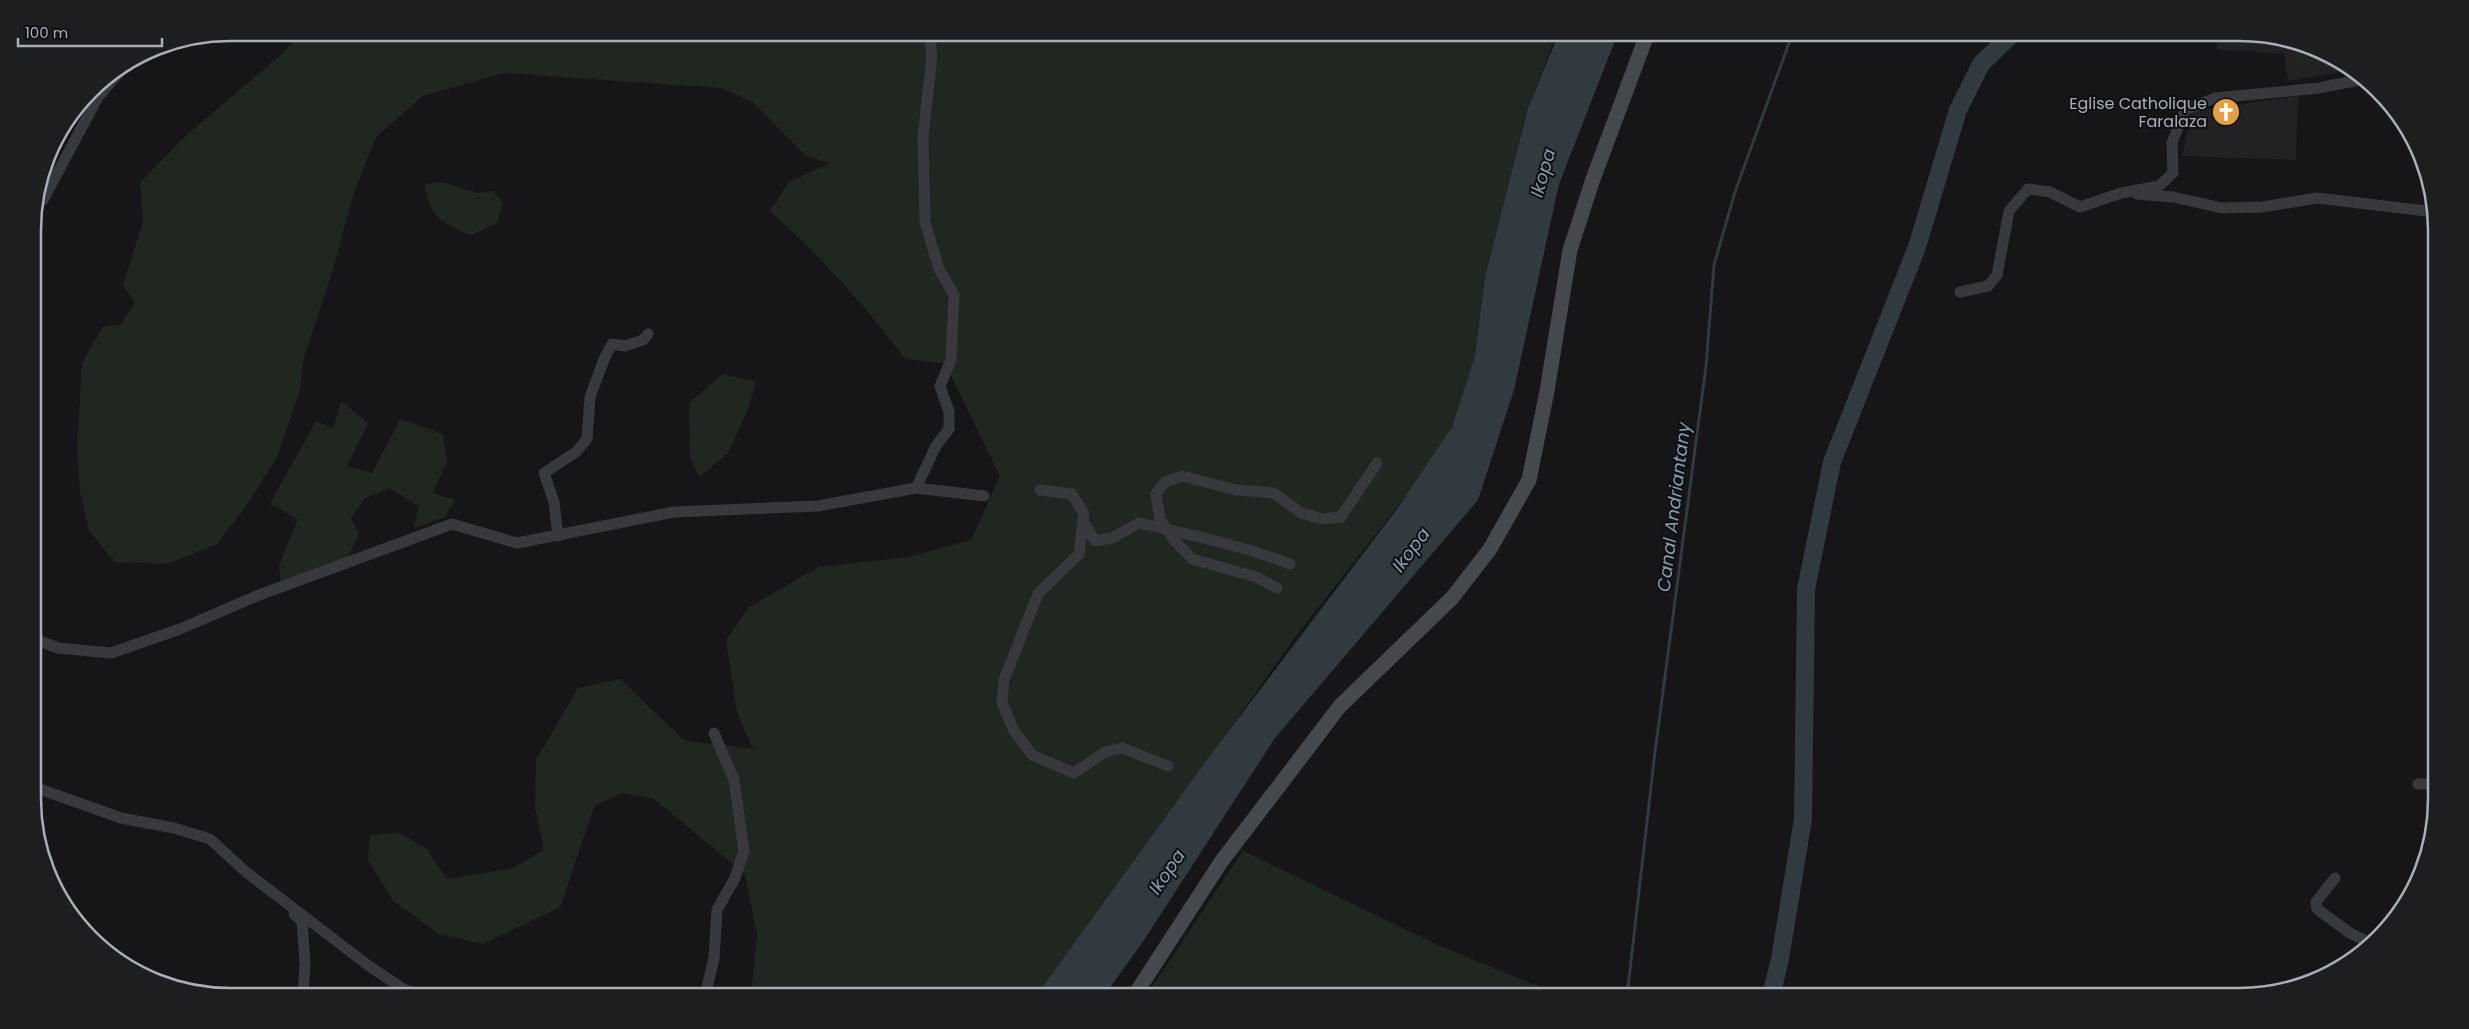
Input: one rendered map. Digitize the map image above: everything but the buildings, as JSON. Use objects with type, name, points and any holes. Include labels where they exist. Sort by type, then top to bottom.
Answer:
[{"type":"main road","points":[[1139,988],[1221,862],[1340,706],[1452,598],[1490,549],[1529,480],[1547,391],[1570,250],[1593,179],[1645,41]]},
{"type":"street","points":[[916,488],[936,446],[949,429],[949,412],[940,386],[951,360],[954,295],[939,269],[924,222],[923,136],[932,56],[930,41]]},
{"type":"street","points":[[1960,292],[1988,286],[1996,275],[2009,211],[2028,189],[2050,192],[2080,207],[2121,193],[2159,186],[2173,173],[2172,143],[2185,110],[2214,98],[2319,88],[2355,81]]},
{"type":"street","points":[[44,197],[98,97],[104,90]]},
{"type":"street","points":[[2121,193],[2172,198],[2222,208],[2262,207],[2317,198],[2426,211]]},
{"type":"street","points":[[558,536],[554,502],[544,473],[576,452],[587,439],[590,397],[612,344],[625,346],[643,340],[648,334]]},
{"type":"street","points":[[1277,588],[1256,577],[1192,559],[1174,540],[1160,519],[1156,494],[1164,482],[1182,476],[1236,490],[1274,492],[1301,513],[1323,519],[1341,517],[1377,463]]},
{"type":"street","points":[[41,642],[58,648],[111,652],[180,629],[259,595],[452,524],[517,542],[558,536],[674,512],[818,506],[916,488],[984,496]]},
{"type":"street","points":[[1040,490],[1072,494],[1084,514],[1079,554],[1038,594],[1004,680],[1002,703],[1014,730],[1032,754],[1074,773],[1105,752],[1122,748],[1168,766]]},
{"type":"street","points":[[1083,521],[1095,541],[1112,538],[1139,523],[1207,538],[1223,545],[1249,549],[1290,564]]},
{"type":"street","points":[[707,988],[714,958],[716,910],[735,878],[744,851],[734,780],[714,733]]},
{"type":"street","points":[[2418,784],[2428,784]]},
{"type":"street","points":[[41,790],[120,818],[174,828],[210,839],[246,872],[368,966],[402,988]]},
{"type":"street","points":[[174,828],[218,850],[302,921],[305,963],[303,988]]},
{"type":"street","points":[[2334,878],[2316,902],[2317,909],[2350,933],[2364,940]]},
{"type":"shaded area","points":[[294,41],[1554,41],[1528,108],[1485,277],[1475,356],[1458,412],[1439,454],[1298,633],[1183,795],[1117,893],[1042,988],[752,988],[757,935],[745,874],[654,799],[623,793],[595,805],[560,907],[483,944],[439,934],[393,901],[368,860],[370,835],[400,833],[427,849],[447,879],[513,868],[544,850],[535,807],[536,760],[578,688],[620,679],[684,740],[753,749],[737,712],[726,640],[749,607],[819,567],[908,557],[971,540],[1000,476],[945,363],[905,359],[874,319],[841,282],[770,211],[789,182],[830,163],[805,155],[754,103],[722,88],[503,73],[423,96],[376,137],[354,192],[331,276],[304,358],[299,393],[276,459],[249,502],[217,544],[168,564],[115,562],[89,531],[80,491],[77,447],[82,363],[103,326],[120,325],[135,303],[123,285],[143,222],[140,183],[182,139],[283,53]]},
{"type":"shaded area","points":[[2218,41],[2275,45],[2299,51],[2342,72],[2288,81],[2284,54],[2216,49]]},
{"type":"shaded area","points":[[2296,50],[2323,62],[2293,65]]},
{"type":"shaded area","points":[[2298,96],[2296,160],[2182,156],[2192,111]]},
{"type":"shaded area","points":[[441,182],[478,193],[494,191],[503,204],[497,223],[471,235],[445,223],[430,205],[425,184]]},
{"type":"shaded area","points":[[723,374],[756,382],[747,411],[728,453],[699,477],[690,457],[689,403]]},
{"type":"shaded area","points":[[341,401],[368,423],[347,466],[372,473],[400,419],[443,434],[447,462],[433,493],[455,500],[445,517],[414,528],[419,506],[389,488],[364,499],[351,518],[359,534],[348,557],[281,583],[279,565],[298,519],[270,504],[316,421],[333,428]]},
{"type":"shaded area","points":[[1243,851],[1440,946],[1542,988],[1151,988]]},
{"type":"water","name":"Ikopa","points":[[1556,41],[1615,41],[1559,184],[1514,390],[1478,500],[1275,738],[1144,940],[1110,988],[1042,988],[1209,757],[1397,509],[1452,427],[1475,356],[1485,277],[1528,108]]},
{"type":"waterway","name":"Canal Andriantany","points":[[1628,988],[1655,752],[1706,366],[1714,265],[1735,192],[1790,41]]},
{"type":"waterway","points":[[1773,988],[1780,959],[1803,819],[1806,589],[1832,462],[1917,247],[1958,110],[1981,64],[2005,41]]},
{"type":"place","name":"Eglise Catholique Faralaza","points":[[2226,112]]}]
